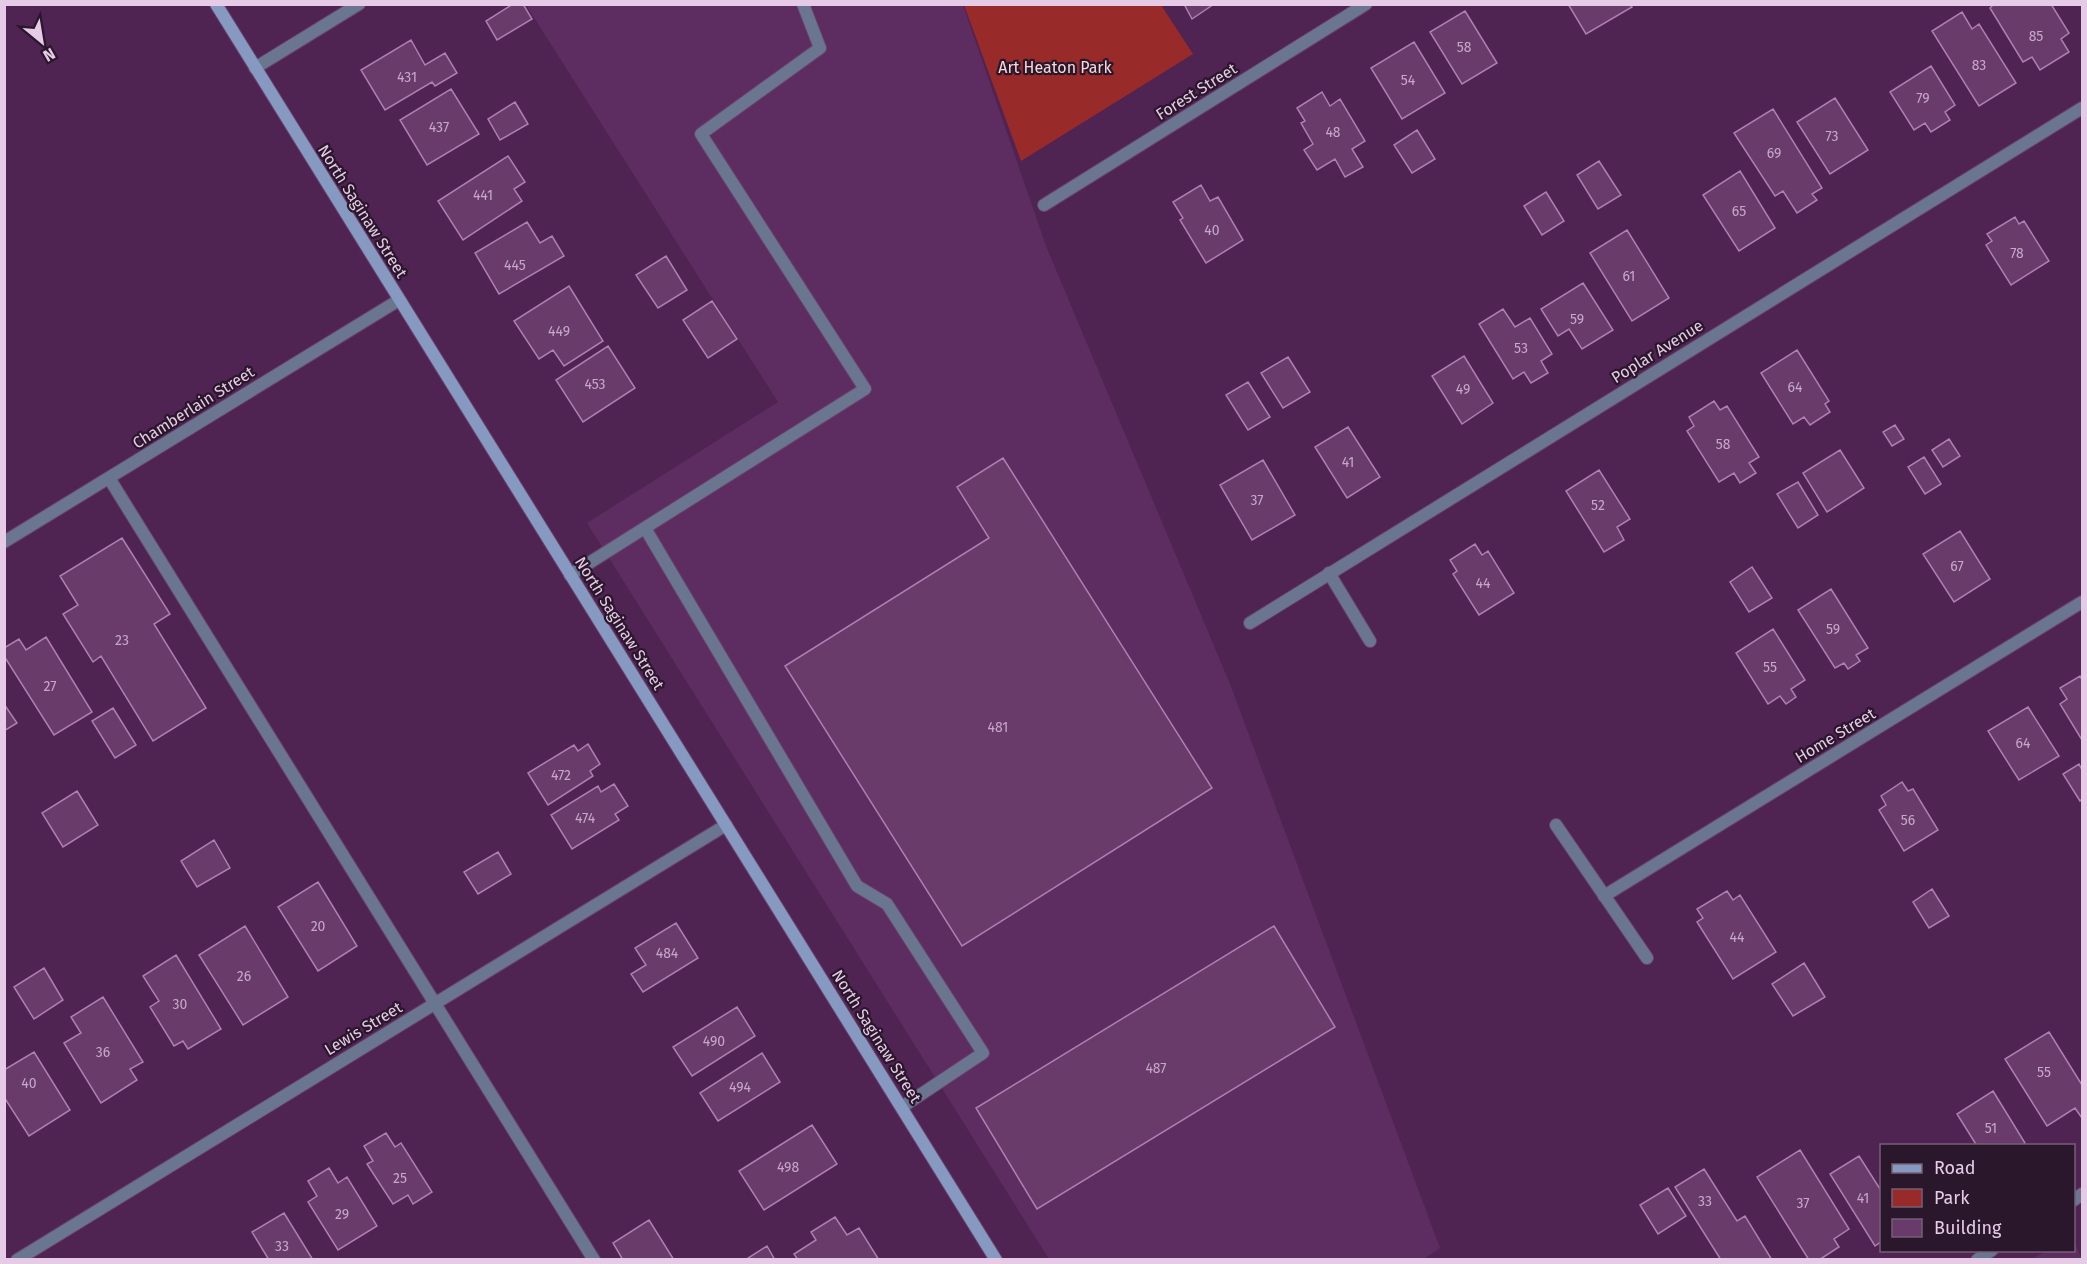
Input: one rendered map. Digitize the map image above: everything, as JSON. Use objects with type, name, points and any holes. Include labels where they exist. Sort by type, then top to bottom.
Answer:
[{"type":"street","name":"North Saginaw Street","points":[[216,4],[996,1260]]},
{"type":"street","points":[[255,68],[359,4]]},
{"type":"street","points":[[570,575],[865,389],[701,134],[820,48],[803,4]]},
{"type":"street","name":"Forest Street","points":[[1044,205],[1366,4]]},
{"type":"street","name":"Poplar Avenue","points":[[1250,623],[2082,108]]},
{"type":"street","name":"Chamberlain Street","points":[[4,542],[399,300]]},
{"type":"street","points":[[109,478],[594,1260]]},
{"type":"street","points":[[645,528],[856,886],[887,904],[983,1053],[902,1107]]},
{"type":"street","points":[[1329,573],[1370,641]]},
{"type":"street","name":"Home Street","points":[[1604,896],[2082,602]]},
{"type":"street","name":"Lewis Street","points":[[17,1260],[726,825]]},
{"type":"street","points":[[1556,825],[1647,958]]},
{"type":"street","points":[[1977,1260],[1990,1252]]},
{"type":"shaded area","points":[[526,5],[963,5],[1046,246],[1230,684],[1440,1248],[1422,1260],[1049,1259],[587,523],[778,402]]},
{"type":"shaded area","points":[[2075,1244],[2082,1259],[2032,1259],[2044,1252],[2075,1252]]},
{"type":"green space","name":"Art Heaton Park","points":[[964,5],[1161,5],[1193,54],[1021,161]]},
{"type":"building","points":[[513,4],[523,4],[532,19],[497,40],[486,21]]},
{"type":"building","points":[[1184,4],[1214,4],[1192,19]]},
{"type":"building","points":[[1568,4],[1630,4],[1632,7],[1586,34]]},
{"type":"building","points":[[1994,4],[2051,4],[2069,33],[2061,39],[2069,52],[2040,70],[2032,57],[2023,62],[1990,8]]},
{"type":"building","points":[[1465,11],[1497,63],[1462,84],[1430,32]]},
{"type":"building","points":[[1962,12],[1972,29],[1979,24],[2016,83],[1979,106],[1932,31]]},
{"type":"building","points":[[411,40],[425,65],[445,53],[457,73],[435,86],[432,82],[385,110],[361,70]]},
{"type":"building","points":[[1414,42],[1445,93],[1402,119],[1371,68]]},
{"type":"building","points":[[1931,66],[1955,105],[1945,112],[1950,120],[1931,132],[1925,123],[1914,130],[1890,92]]},
{"type":"building","points":[[451,89],[479,134],[427,165],[400,120]]},
{"type":"building","points":[[1322,92],[1330,106],[1340,99],[1365,141],[1352,149],[1363,167],[1345,177],[1335,159],[1317,170],[1304,150],[1313,144],[1301,123],[1305,121],[1297,108]]},
{"type":"building","points":[[1835,98],[1868,150],[1830,174],[1797,122]]},
{"type":"building","points":[[515,102],[528,124],[500,140],[488,119]]},
{"type":"building","points":[[1773,109],[1822,188],[1812,194],[1817,200],[1797,213],[1783,191],[1775,196],[1734,133]]},
{"type":"building","points":[[1417,130],[1435,159],[1412,173],[1394,145]]},
{"type":"building","points":[[508,156],[525,182],[514,189],[522,201],[463,240],[438,201]]},
{"type":"building","points":[[1599,161],[1621,195],[1598,209],[1577,175]]},
{"type":"building","points":[[1740,171],[1775,228],[1739,251],[1703,195]]},
{"type":"building","points":[[1201,185],[1210,201],[1218,197],[1243,240],[1206,263],[1180,220],[1183,218],[1173,202]]},
{"type":"building","points":[[1546,192],[1564,221],[1542,235],[1524,206]]},
{"type":"building","points":[[2015,217],[2019,224],[2024,221],[2049,261],[2011,285],[1986,245],[1992,241],[1987,234]]},
{"type":"building","points":[[527,222],[540,243],[552,236],[564,256],[499,294],[475,253]]},
{"type":"building","points":[[1627,230],[1669,298],[1632,321],[1590,253]]},
{"type":"building","points":[[666,256],[687,290],[658,308],[636,275]]},
{"type":"building","points":[[1583,283],[1613,330],[1582,349],[1569,329],[1558,336],[1541,309]]},
{"type":"building","points":[[569,286],[603,341],[564,366],[553,350],[539,359],[514,321]]},
{"type":"building","points":[[712,301],[737,339],[708,358],[683,320]]},
{"type":"building","points":[[1503,309],[1515,327],[1530,318],[1552,354],[1541,361],[1548,373],[1531,383],[1524,372],[1513,379],[1479,324]]},
{"type":"building","points":[[608,346],[635,388],[583,422],[556,380]]},
{"type":"building","points":[[1797,350],[1829,401],[1825,404],[1830,412],[1810,425],[1804,417],[1793,424],[1761,373]]},
{"type":"building","points":[[1464,356],[1493,403],[1462,424],[1432,376]]},
{"type":"building","points":[[1288,357],[1310,392],[1283,408],[1261,373]]},
{"type":"building","points":[[1248,382],[1270,417],[1248,430],[1226,395]]},
{"type":"building","points":[[1714,401],[1720,410],[1727,406],[1759,457],[1749,463],[1756,473],[1740,483],[1734,473],[1719,482],[1687,431],[1694,426],[1689,417]]},
{"type":"building","points":[[1895,425],[1904,439],[1892,446],[1883,432]]},
{"type":"building","points":[[1348,427],[1380,477],[1347,498],[1315,447]]},
{"type":"building","points":[[1949,439],[1960,456],[1943,467],[1932,450]]},
{"type":"building","points":[[1840,450],[1864,488],[1827,512],[1803,473]]},
{"type":"building","points":[[1924,457],[1941,484],[1925,494],[1908,467]]},
{"type":"building","points":[[1003,458],[1212,788],[962,946],[785,666],[989,538],[957,487]]},
{"type":"building","points":[[1263,460],[1295,515],[1252,540],[1220,485]]},
{"type":"building","points":[[1599,470],[1630,519],[1617,527],[1624,540],[1604,552],[1566,491]]},
{"type":"building","points":[[1798,482],[1818,515],[1798,528],[1777,494]]},
{"type":"building","points":[[1960,531],[1990,579],[1954,602],[1923,554]]},
{"type":"building","points":[[122,538],[170,614],[154,624],[206,708],[153,741],[101,656],[93,662],[63,614],[78,605],[60,576]]},
{"type":"building","points":[[1475,544],[1482,555],[1488,551],[1514,593],[1479,615],[1453,574],[1457,571],[1450,560]]},
{"type":"building","points":[[1752,567],[1772,598],[1749,612],[1730,582]]},
{"type":"building","points":[[1831,589],[1868,648],[1856,655],[1860,661],[1848,669],[1844,663],[1835,668],[1798,610]]},
{"type":"building","points":[[1773,629],[1805,680],[1791,689],[1796,697],[1786,704],[1780,696],[1768,704],[1736,653]]},
{"type":"building","points":[[46,637],[92,712],[54,735],[4,656],[4,648],[19,639],[26,650]]},
{"type":"building","points":[[2080,676],[2082,680],[2082,740],[2060,704],[2067,699],[2060,688]]},
{"type":"building","points":[[4,704],[17,723],[4,731]]},
{"type":"building","points":[[2028,707],[2059,756],[2019,780],[1988,731]]},
{"type":"building","points":[[113,708],[136,745],[115,758],[92,721]]},
{"type":"building","points":[[588,744],[600,764],[590,771],[593,776],[548,805],[528,773],[574,745],[578,751]]},
{"type":"building","points":[[2079,764],[2082,770],[2082,799],[2080,801],[2063,774]]},
{"type":"building","points":[[1902,782],[1908,791],[1913,789],[1938,830],[1904,851],[1879,810],[1886,805],[1881,796]]},
{"type":"building","points":[[614,784],[628,806],[615,814],[619,820],[572,849],[551,815],[598,786],[601,792]]},
{"type":"building","points":[[77,791],[98,825],[63,847],[42,813]]},
{"type":"building","points":[[214,840],[230,868],[197,887],[181,861]]},
{"type":"building","points":[[498,852],[511,874],[478,894],[464,872]]},
{"type":"building","points":[[318,882],[357,946],[318,971],[278,907]]},
{"type":"building","points":[[1932,889],[1949,916],[1929,928],[1913,902]]},
{"type":"building","points":[[1727,891],[1733,900],[1740,895],[1776,952],[1733,979],[1697,922],[1703,918],[1697,909]]},
{"type":"building","points":[[676,923],[698,958],[643,992],[631,974],[646,965],[635,948]]},
{"type":"building","points":[[245,926],[288,997],[243,1025],[199,955]]},
{"type":"building","points":[[1274,926],[1335,1027],[1037,1209],[976,1108]]},
{"type":"building","points":[[176,955],[221,1029],[188,1049],[183,1041],[174,1046],[150,1007],[159,1001],[143,976]]},
{"type":"building","points":[[1804,963],[1825,997],[1793,1016],[1772,984]]},
{"type":"building","points":[[44,968],[63,1000],[34,1019],[14,987]]},
{"type":"building","points":[[103,997],[143,1062],[130,1069],[137,1080],[101,1103],[64,1043],[81,1033],[71,1017]]},
{"type":"building","points":[[737,1007],[755,1036],[692,1076],[673,1047]]},
{"type":"building","points":[[2049,1032],[2082,1085],[2082,1118],[2075,1108],[2047,1126],[2005,1059]]},
{"type":"building","points":[[34,1052],[70,1110],[29,1136],[4,1097],[4,1070]]},
{"type":"building","points":[[762,1053],[780,1082],[718,1121],[700,1093]]},
{"type":"building","points":[[1993,1091],[2025,1143],[1976,1144],[1957,1114]]},
{"type":"building","points":[[812,1125],[837,1164],[764,1210],[739,1171]]},
{"type":"building","points":[[386,1133],[395,1147],[401,1143],[432,1192],[413,1204],[408,1195],[393,1204],[367,1164],[373,1161],[364,1146]]},
{"type":"building","points":[[1800,1150],[1849,1229],[1834,1239],[1839,1247],[1819,1260],[1809,1260],[1757,1177]]},
{"type":"building","points":[[1859,1156],[1880,1189],[1880,1242],[1875,1246],[1830,1174]]},
{"type":"building","points":[[329,1168],[338,1183],[347,1177],[377,1226],[338,1250],[308,1202],[317,1196],[308,1181]]},
{"type":"building","points":[[1704,1169],[1737,1221],[1745,1216],[1772,1260],[1721,1260],[1675,1187]]},
{"type":"building","points":[[1668,1188],[1686,1216],[1658,1234],[1640,1205]]},
{"type":"building","points":[[284,1213],[313,1260],[269,1260],[252,1232]]},
{"type":"building","points":[[835,1217],[847,1235],[859,1228],[879,1260],[798,1260],[794,1254],[816,1240],[811,1232]]},
{"type":"building","points":[[649,1220],[674,1260],[623,1260],[613,1243]]},
{"type":"building","points":[[767,1246],[775,1260],[745,1260]]}]
